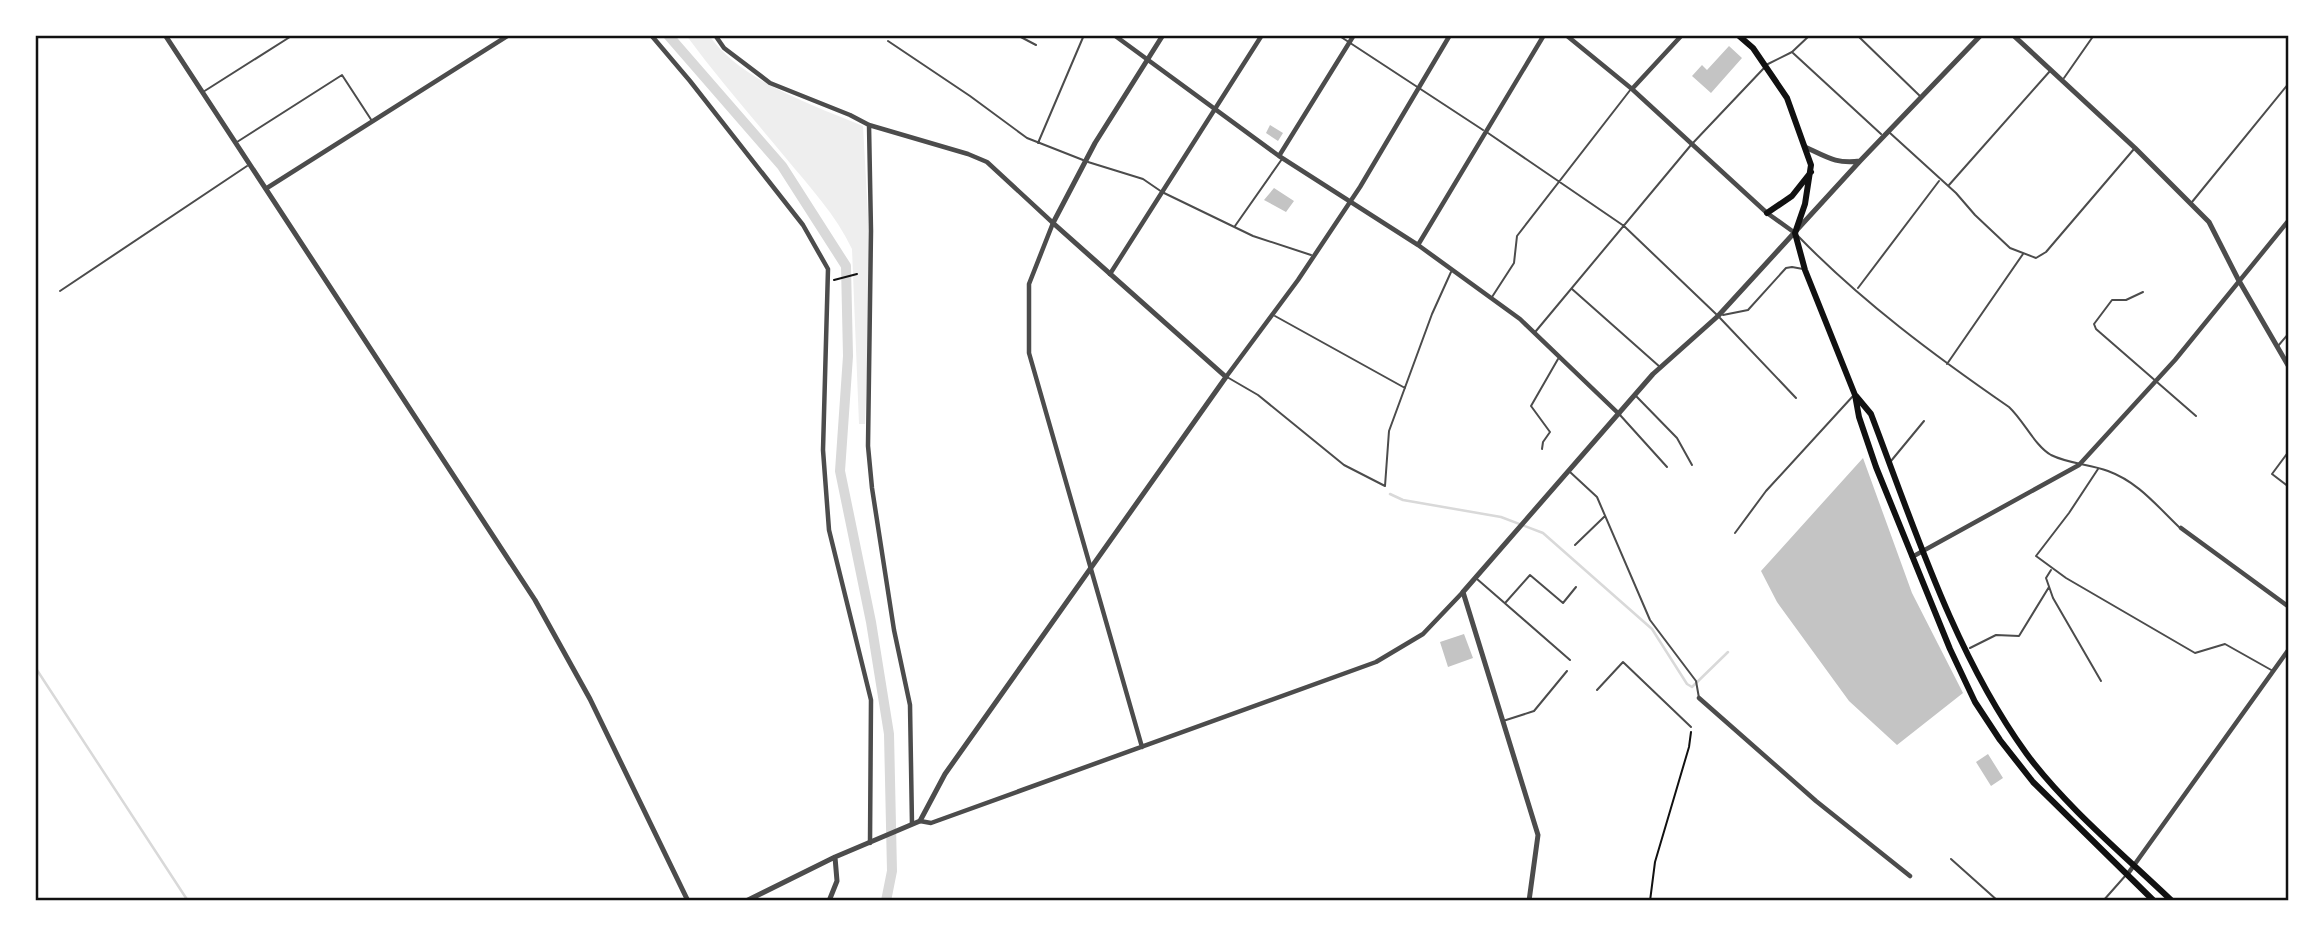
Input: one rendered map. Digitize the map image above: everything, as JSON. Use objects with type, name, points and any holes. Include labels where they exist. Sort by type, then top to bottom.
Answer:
[{"type":"main road","points":[[1738,35],[1753,48],[1787,98],[1805,147],[1812,171],[1795,233],[1805,270],[1855,395],[1859,417],[1872,454],[1912,557],[1975,702],[2033,782],[2154,901]]},
{"type":"main road","points":[[1767,213],[1792,196],[1812,171]]},
{"type":"main road","points":[[1855,395],[1871,414],[1924,552],[1966,650],[2009,728],[2028,756],[2067,799],[2172,901]]},
{"type":"main road","points":[[2058,807],[2067,799]]},
{"type":"street","points":[[165,35],[536,600],[590,699],[688,901]]},
{"type":"street","points":[[267,188],[509,35]]},
{"type":"street","points":[[651,35],[803,225],[828,269],[823,450],[830,530],[871,700],[870,843]]},
{"type":"street","points":[[715,35],[724,48],[770,83],[869,125],[968,153],[987,162],[1226,377]]},
{"type":"street","points":[[1114,35],[1281,158],[1418,246],[1492,298],[1535,333],[1619,414]]},
{"type":"street","points":[[1142,747],[1028,353],[1029,284],[1053,223],[1086,161],[1163,35]]},
{"type":"street","points":[[1110,274],[1262,35]]},
{"type":"street","points":[[1281,158],[1354,35]]},
{"type":"street","points":[[920,821],[945,774],[1349,203],[1450,35]]},
{"type":"street","points":[[1418,246],[1544,35]]},
{"type":"street","points":[[1566,35],[1632,89],[1767,213],[1795,233]]},
{"type":"street","points":[[1632,89],[1682,35]]},
{"type":"street","points":[[746,901],[835,857],[920,821],[931,823],[1377,662],[1423,634],[1476,578],[1660,367],[1718,316],[1860,161],[1981,35]]},
{"type":"street","points":[[2013,35],[2135,148],[2209,222],[2238,279],[2289,367]]},
{"type":"street","points":[[869,125],[871,231],[868,446],[894,630],[910,705],[910,825]]},
{"type":"street","points":[[1805,147],[1825,158],[1842,163],[1860,161]]},
{"type":"street","points":[[1912,557],[2080,465],[2175,360],[2238,279],[2289,220]]},
{"type":"street","points":[[2181,528],[2289,607]]},
{"type":"street","points":[[1462,592],[1538,835],[1529,901]]},
{"type":"street","points":[[2127,874],[2289,649]]},
{"type":"street","points":[[1699,698],[1815,801],[1910,876]]},
{"type":"street","points":[[829,901],[837,881],[835,857]]},
{"type":"lane","points":[[202,93],[293,35]]},
{"type":"lane","points":[[1017,35],[1036,45]]},
{"type":"lane","points":[[1038,143],[1084,35]]},
{"type":"lane","points":[[1338,35],[1624,226],[1718,316],[1796,398]]},
{"type":"lane","points":[[1535,333],[1691,145],[1766,65],[1792,52],[1810,35]]},
{"type":"lane","points":[[1857,35],[1922,98]]},
{"type":"lane","points":[[2062,81],[2094,35]]},
{"type":"lane","points":[[888,41],[1027,138],[1143,179],[1162,192],[1253,236],[1313,256]]},
{"type":"lane","points":[[1792,52],[1949,186],[2010,248],[2036,258],[2046,252],[2135,148]]},
{"type":"lane","points":[[1949,186],[2050,71]]},
{"type":"lane","points":[[237,143],[342,75],[373,121]]},
{"type":"lane","points":[[2192,203],[2289,83]]},
{"type":"lane","points":[[1492,298],[1514,263],[1517,236],[1632,89]]},
{"type":"lane","points":[[1234,227],[1281,158]]},
{"type":"lane","points":[[60,291],[251,164]]},
{"type":"lane","points":[[1857,290],[1940,180]]},
{"type":"lane","points":[[1795,233],[1819,258],[1907,334],[2009,407],[2023,421],[2033,439],[2050,454],[2130,480],[2181,528]]},
{"type":"lane","points":[[1947,364],[2024,254]]},
{"type":"lane","points":[[1718,316],[1748,310],[1786,268],[1805,270]]},
{"type":"lane","points":[[1226,377],[1258,395],[1344,465],[1385,485],[1389,431],[1432,314],[1452,270]]},
{"type":"lane","points":[[1572,289],[1660,367]]},
{"type":"lane","points":[[2143,292],[2126,300],[2112,300],[2094,324],[2096,329],[2196,416]]},
{"type":"lane","points":[[1271,314],[1406,388]]},
{"type":"lane","points":[[2277,347],[2289,333]]},
{"type":"lane","points":[[1542,449],[1550,432],[1531,406],[1560,356]]},
{"type":"lane","points":[[1636,395],[1677,438],[1692,465]]},
{"type":"lane","points":[[1735,533],[1766,491],[1855,395]]},
{"type":"lane","points":[[1619,414],[1667,467]]},
{"type":"lane","points":[[1889,463],[1924,422]]},
{"type":"lane","points":[[2289,451],[2272,474],[2289,487]]},
{"type":"lane","points":[[2098,468],[2069,513],[2036,556],[2051,569],[2195,653],[2225,644],[2274,672]]},
{"type":"lane","points":[[1569,471],[1597,497],[1650,620],[1696,681],[1699,698]]},
{"type":"lane","points":[[1576,545],[1606,516]]},
{"type":"lane","points":[[2051,569],[2046,578],[2053,598],[2101,681]]},
{"type":"lane","points":[[1506,603],[1530,575],[1563,603],[1576,587]]},
{"type":"lane","points":[[1476,578],[1570,660]]},
{"type":"lane","points":[[1966,650],[1996,635],[2019,636],[2049,587]]},
{"type":"lane","points":[[1597,690],[1623,662],[1691,727]]},
{"type":"lane","points":[[1502,721],[1534,711],[1567,671]]},
{"type":"lane","points":[[1951,859],[1998,901]]},
{"type":"lane","points":[[2104,901],[2127,874]]},
{"type":"path","points":[[830,281],[857,274]]},
{"type":"path","points":[[1650,901],[1656,862],[1689,747],[1691,727]]},
{"type":"shaded area","points":[[686,35],[709,35],[739,66],[758,78],[800,100],[863,126],[871,270],[865,424],[859,424],[852,249],[822,201]]},
{"type":"building","points":[[1729,46],[1742,58],[1711,93],[1692,76],[1702,65],[1707,70]]},
{"type":"building","points":[[1270,125],[1283,133],[1278,141],[1266,133]]},
{"type":"building","points":[[1274,188],[1294,201],[1286,212],[1264,200]]},
{"type":"building","points":[[1863,458],[1912,593],[1963,693],[1897,745],[1849,701],[1777,602],[1761,571]]},
{"type":"building","points":[[1464,634],[1473,658],[1448,667],[1440,642]]},
{"type":"building","points":[[1988,754],[2003,778],[1991,786],[1976,762]]},
{"type":"waterway","points":[[668,35],[782,166],[846,266],[848,356],[840,471],[871,622],[889,734],[892,871],[886,901]]},
{"type":"waterway","points":[[1390,494],[1403,500],[1501,517],[1543,533],[1652,629],[1687,684],[1692,687],[1728,652]]},
{"type":"waterway","points":[[35,667],[188,901]]}]
